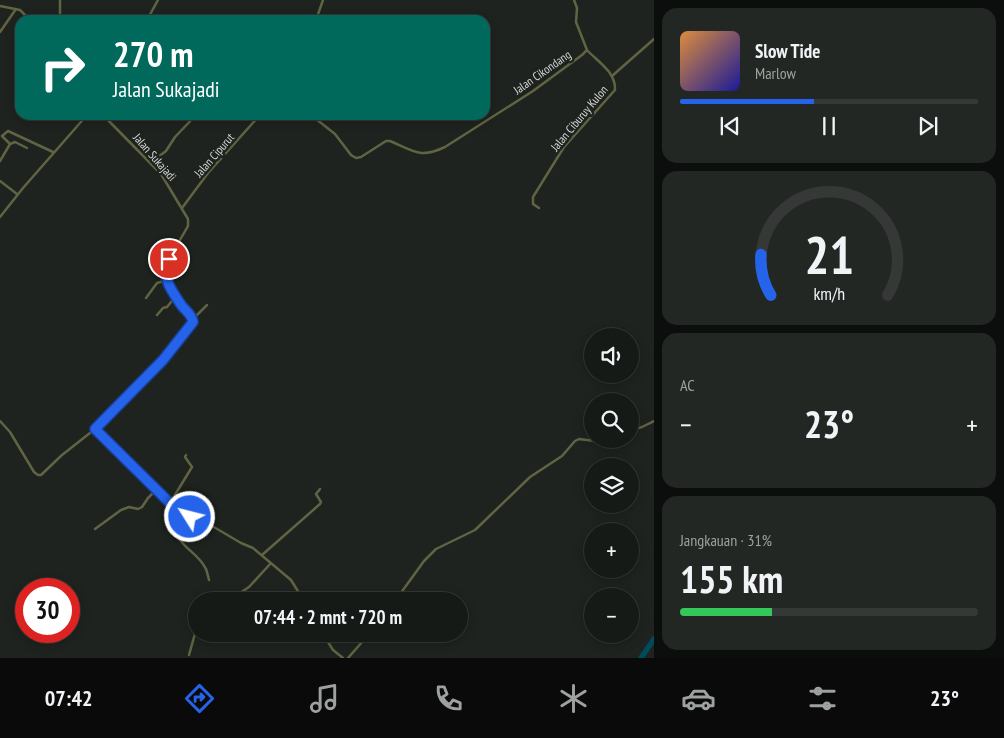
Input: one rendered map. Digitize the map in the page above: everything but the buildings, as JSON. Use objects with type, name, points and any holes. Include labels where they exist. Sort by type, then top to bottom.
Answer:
[{"type":"street","points":[[60,0],[60,15]]},
{"type":"street","points":[[150,15],[158,0]]},
{"type":"street","points":[[318,15],[323,0]]},
{"type":"street","name":"Jalan Cikondang","points":[[574,0],[577,8],[576,22],[587,50],[612,76]]},
{"type":"street","points":[[0,6],[16,9],[24,13],[24,15]]},
{"type":"street","points":[[0,32],[16,9]]},
{"type":"street","points":[[612,76],[654,39]]},
{"type":"street","name":"Jalan Cikondang","points":[[490,118],[557,74],[587,50]]},
{"type":"street","name":"Jalan Ciburuy Kulon","points":[[538,208],[533,204],[533,197],[564,147],[614,93],[616,85],[612,76]]},
{"type":"street","points":[[0,217],[83,120]]},
{"type":"street","name":"Jalan Sukajadi","points":[[107,120],[170,186],[188,219],[188,226],[166,266],[166,280]]},
{"type":"street","points":[[150,163],[166,151],[175,137],[191,120]]},
{"type":"street","name":"Jalan Cipurut","points":[[182,208],[208,173],[256,120]]},
{"type":"street","name":"Jalan Cikondang","points":[[317,120],[335,134],[352,155],[356,158],[361,158],[386,141],[419,154],[433,152],[445,147],[487,120]]},
{"type":"street","points":[[10,144],[2,136],[8,131],[54,152]]},
{"type":"street","points":[[0,161],[10,144],[15,142],[27,148]]},
{"type":"street","points":[[0,181],[18,194]]},
{"type":"street","points":[[146,298],[159,281],[166,280],[193,319]]},
{"type":"street","points":[[157,315],[176,296]]},
{"type":"street","points":[[0,421],[10,432],[34,472],[41,475],[95,429],[163,360],[191,325],[193,319],[207,305]]},
{"type":"street","points":[[639,428],[654,421]]},
{"type":"street","points":[[95,429],[180,512],[207,523],[253,548],[291,580],[298,592]]},
{"type":"street","points":[[402,592],[424,561],[436,549],[475,530],[530,477],[562,456],[575,441],[584,440]]},
{"type":"street","points":[[170,503],[192,467],[185,457],[186,455]]},
{"type":"street","points":[[95,529],[121,510],[129,507],[140,508],[146,504],[150,495],[157,489]]},
{"type":"street","points":[[262,555],[320,504],[321,502],[316,494],[320,489]]},
{"type":"street","points":[[180,512],[177,521],[178,535],[181,542],[206,569],[209,580]]},
{"type":"street","points":[[242,592],[249,587],[271,563]]},
{"type":"street","points":[[190,655],[193,642]]},
{"type":"street","points":[[328,642],[333,650],[343,658]]},
{"type":"street","points":[[348,658],[362,642]]},
{"type":"waterway","points":[[641,658],[654,639]]},
{"type":"route","points":[[169,259],[165,272],[166,280],[193,319],[193,322],[163,360],[95,429],[177,510],[190,517]]}]
